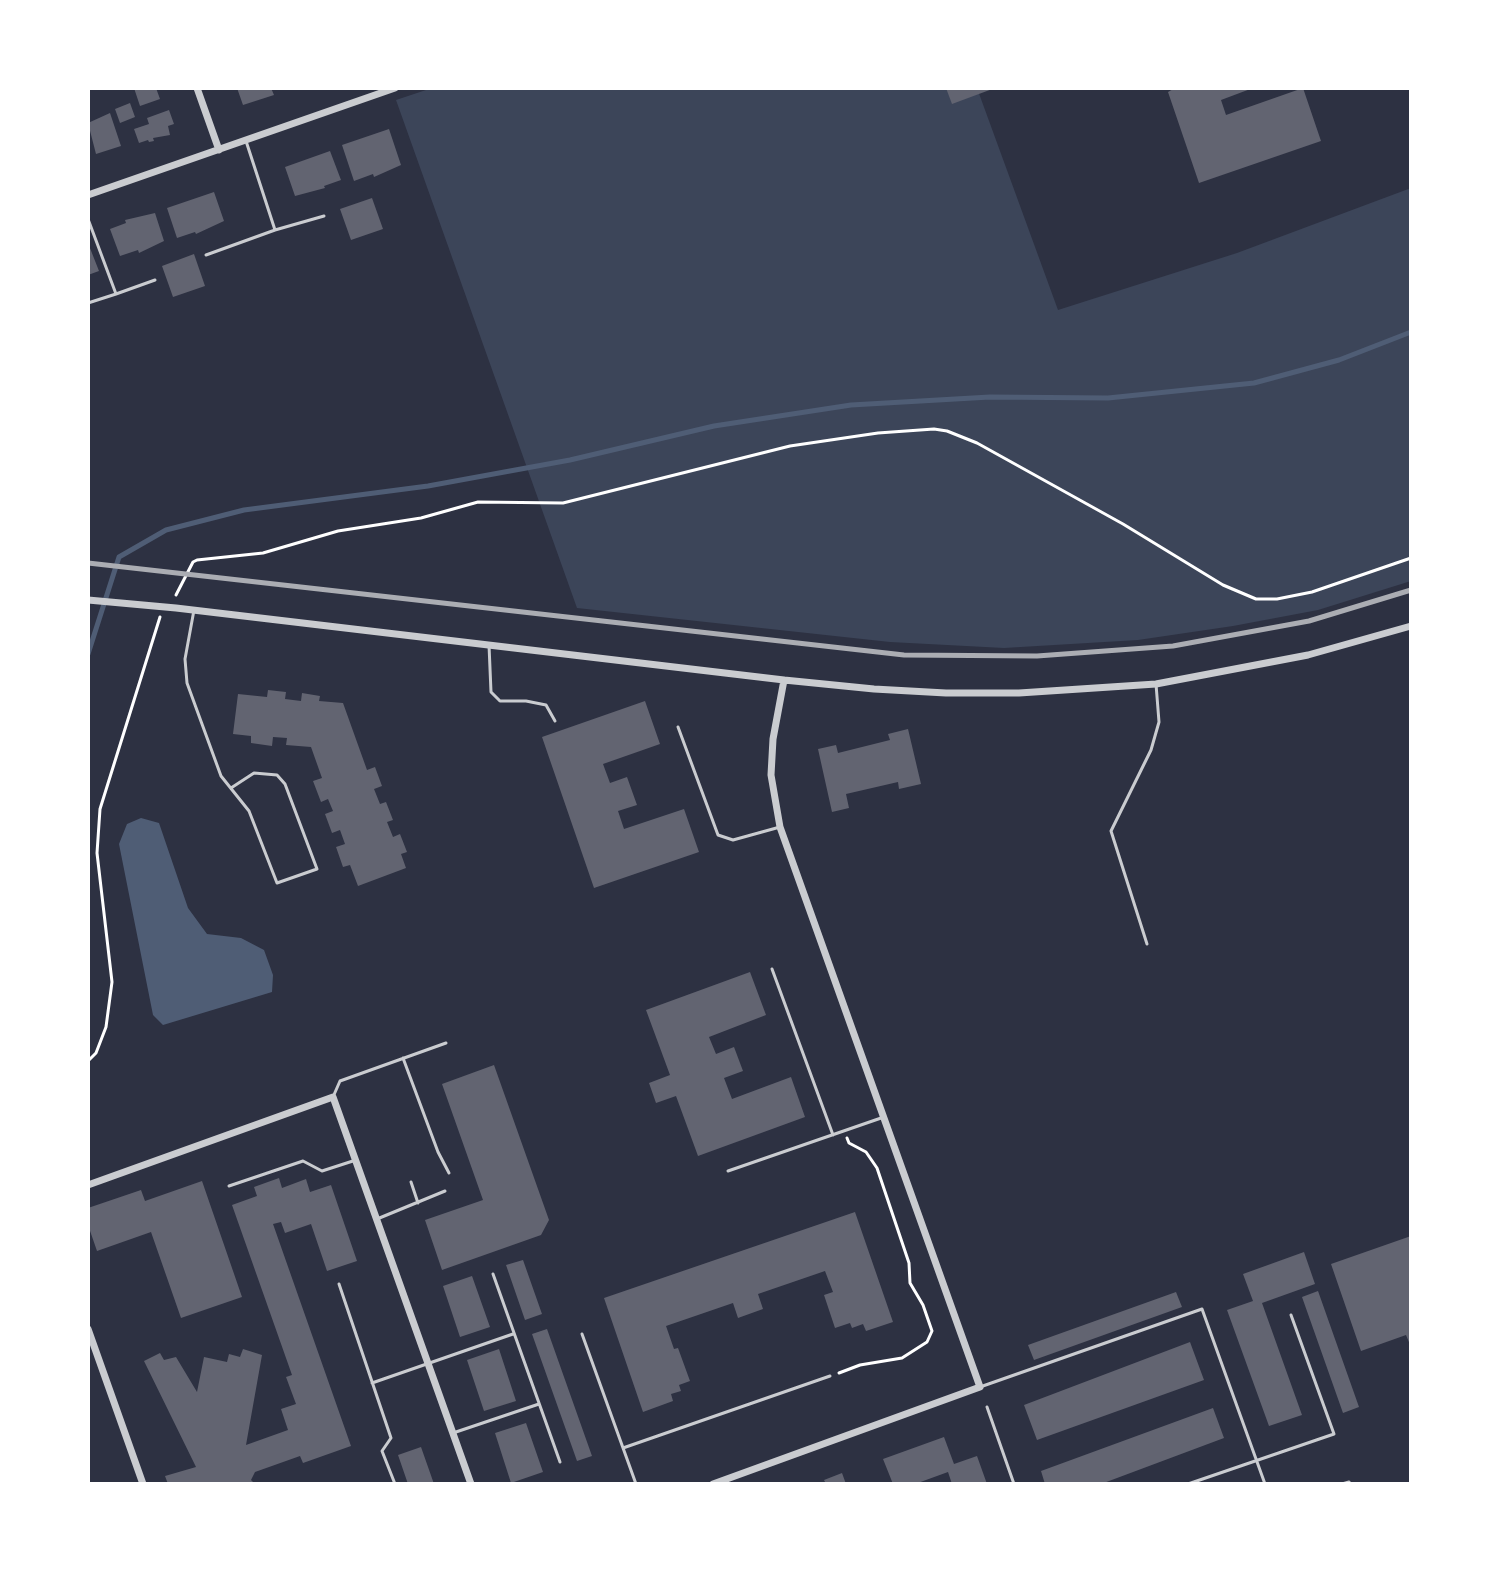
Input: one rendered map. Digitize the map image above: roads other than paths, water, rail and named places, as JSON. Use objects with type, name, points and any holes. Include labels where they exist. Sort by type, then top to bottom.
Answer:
[{"type":"street","points":[[197,88],[219,150]]},
{"type":"street","points":[[88,195],[391,89]]},
{"type":"street","points":[[88,600],[784,680],[946,693],[1019,693],[1156,684],[1308,655],[1411,626]]},
{"type":"street","points":[[713,1484],[980,1387],[780,827],[771,775],[773,739],[784,680]]},
{"type":"street","points":[[88,1185],[333,1097],[471,1484]]},
{"type":"street","points":[[88,1329],[143,1484]]},
{"type":"street","points":[[742,1474],[746,1484]]},
{"type":"lane","points":[[246,141],[275,230]]},
{"type":"lane","points":[[206,255],[324,216]]},
{"type":"lane","points":[[88,219],[116,294]]},
{"type":"lane","points":[[88,303],[155,280]]},
{"type":"lane","points":[[194,610],[185,659],[187,683],[221,776],[249,811],[277,883],[317,869],[285,784],[277,775],[254,773],[231,788]]},
{"type":"lane","points":[[489,645],[491,692],[500,701],[546,705],[555,721]]},
{"type":"lane","points":[[1147,944],[1111,831],[1151,750],[1159,722],[1156,684]]},
{"type":"lane","points":[[678,727],[718,835],[733,840],[780,827]]},
{"type":"lane","points":[[772,969],[833,1135]]},
{"type":"lane","points":[[333,1097],[340,1081],[446,1043]]},
{"type":"lane","points":[[403,1058],[438,1152],[449,1173]]},
{"type":"lane","points":[[728,1171],[884,1117]]},
{"type":"lane","points":[[229,1186],[303,1161],[322,1171],[356,1160]]},
{"type":"lane","points":[[411,1182],[418,1203]]},
{"type":"lane","points":[[377,1219],[445,1191]]},
{"type":"lane","points":[[493,1274],[560,1462]]},
{"type":"lane","points":[[339,1284],[391,1438],[382,1451],[395,1484]]},
{"type":"lane","points":[[980,1387],[1202,1309],[1265,1484]]},
{"type":"lane","points":[[1188,1484],[1334,1434],[1291,1315]]},
{"type":"lane","points":[[372,1383],[514,1334]]},
{"type":"lane","points":[[582,1334],[636,1484]]},
{"type":"lane","points":[[623,1448],[830,1376]]},
{"type":"lane","points":[[453,1433],[539,1404]]},
{"type":"lane","points":[[987,1407],[1014,1484]]},
{"type":"lane","points":[[1342,1484],[1350,1484]]},
{"type":"waterway","points":[[88,654],[119,557],[166,530],[244,510],[428,486],[570,460],[714,426],[851,405],[990,397],[1108,398],[1254,383],[1339,360],[1411,332]]},
{"type":"railway","points":[[88,563],[904,655],[1037,656],[1173,646],[1309,621],[1411,590]]}]
